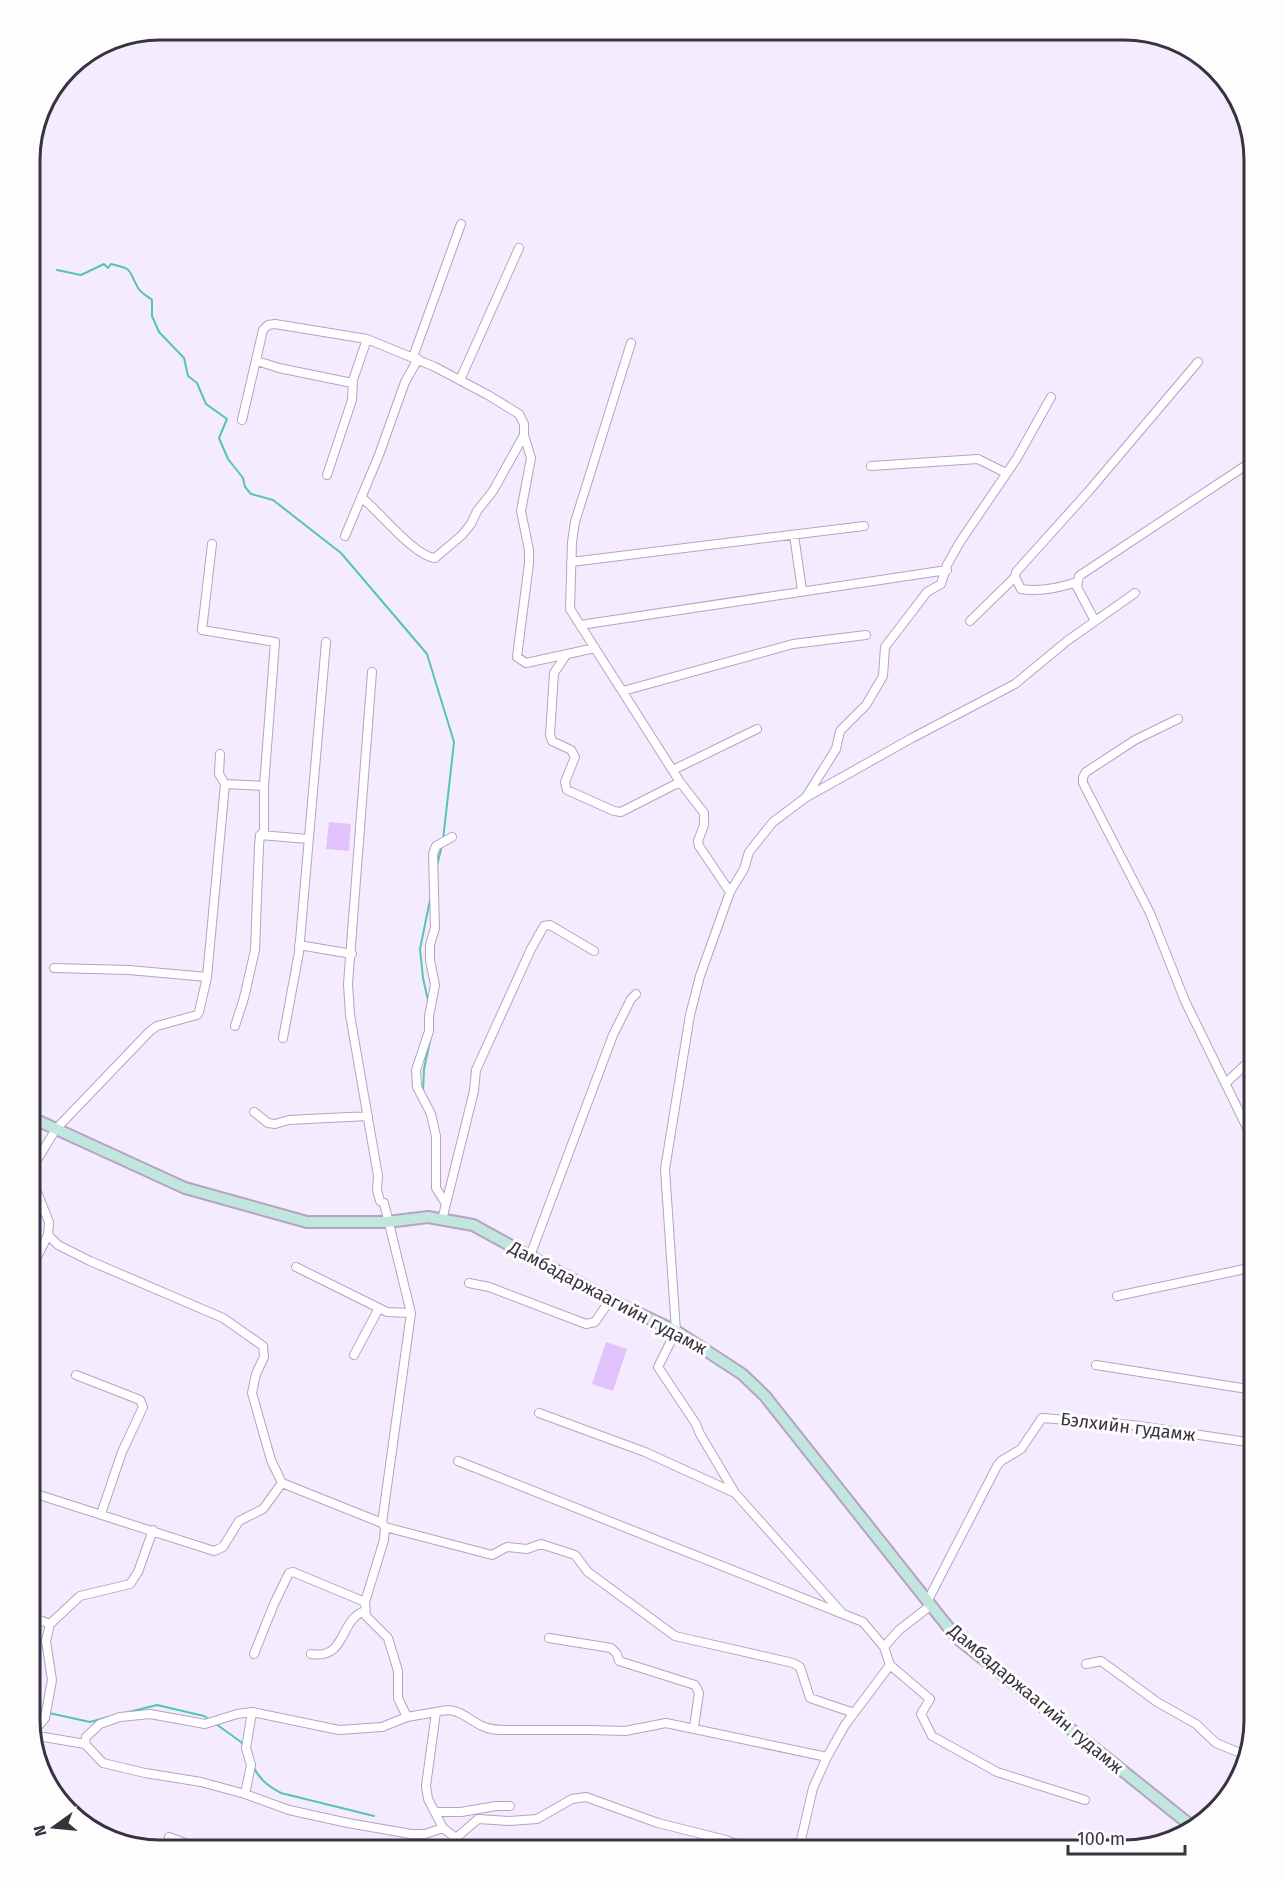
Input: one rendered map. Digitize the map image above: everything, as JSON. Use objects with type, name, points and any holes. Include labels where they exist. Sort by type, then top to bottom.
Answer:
[{"type":"main road","name":"Дамбадаржаагийн гудамж","points":[[40,1122],[185,1188],[307,1222],[387,1222],[428,1217],[473,1225],[610,1300],[676,1331],[742,1374],[765,1396],[956,1637],[1186,1822]]},
{"type":"street","points":[[345,536],[416,358],[461,224]]},
{"type":"street","points":[[460,380],[519,248]]},
{"type":"street","points":[[242,420],[263,330],[267,325],[275,324],[367,339],[416,358],[519,414],[524,424],[524,435],[531,458],[521,511],[530,563],[518,657],[526,663],[595,648]]},
{"type":"street","points":[[327,475],[352,400],[352,383],[367,339]]},
{"type":"street","points":[[631,343],[576,522],[571,562],[570,609],[672,770],[704,813],[699,846],[730,892]]},
{"type":"street","points":[[257,361],[279,368],[352,383]]},
{"type":"street","points":[[970,621],[1015,577],[1016,572],[1088,492],[1198,362]]},
{"type":"street","points":[[805,798],[836,749],[840,731],[866,705],[883,676],[885,647],[927,592],[941,584],[947,565],[960,542],[1017,458],[1051,397]]},
{"type":"street","points":[[361,497],[393,526],[405,541],[435,558],[462,535],[471,524],[481,505],[493,491],[524,435]]},
{"type":"street","points":[[871,466],[978,459],[1006,473]]},
{"type":"street","points":[[1095,621],[1077,582],[1079,576],[1244,467]]},
{"type":"street","points":[[571,562],[864,526]]},
{"type":"street","points":[[794,535],[802,590]]},
{"type":"street","points":[[212,544],[202,630],[275,642],[264,786],[264,832],[260,835],[255,950],[235,1026]]},
{"type":"street","points":[[580,625],[947,570]]},
{"type":"street","points":[[1015,577],[1021,589],[1032,591],[1077,582]]},
{"type":"street","points":[[843,1614],[735,1493],[696,1424],[658,1367],[676,1331],[665,1168],[690,1015],[700,976],[730,892],[744,869],[749,852],[773,822],[805,798],[1015,684],[1067,641],[1135,592]]},
{"type":"street","points":[[623,691],[793,644],[866,635]]},
{"type":"street","points":[[283,1038],[299,945],[326,642]]},
{"type":"street","points":[[566,655],[554,673],[550,735],[552,741],[571,750],[575,757],[565,782],[567,790],[621,812],[680,782]]},
{"type":"street","points":[[372,672],[349,970],[350,1015],[378,1176],[380,1201],[384,1203],[411,1313],[383,1525],[384,1540],[365,1607],[366,1616],[388,1638],[398,1671],[398,1698],[407,1717]]},
{"type":"street","points":[[1178,719],[1136,740],[1086,772],[1083,783],[1150,913],[1185,1001],[1244,1121]]},
{"type":"street","points":[[672,770],[757,729]]},
{"type":"street","points":[[40,1155],[56,1129],[150,1031],[157,1026],[197,1015],[199,1012],[207,978],[225,784],[219,774],[220,754]]},
{"type":"street","points":[[225,784],[264,786]]},
{"type":"street","points":[[260,835],[308,839]]},
{"type":"street","points":[[446,1204],[436,1188],[436,1136],[431,1114],[417,1087],[416,1070],[429,1031],[429,1016],[435,986],[430,960],[430,945],[435,928],[432,863],[436,846],[449,839]]},
{"type":"street","points":[[442,1220],[474,1090],[476,1070],[531,949],[544,926],[550,925],[594,951]]},
{"type":"street","points":[[299,945],[352,954]]},
{"type":"street","points":[[54,968],[129,970],[207,978]]},
{"type":"street","points":[[530,1256],[614,1035],[631,999],[636,994]]},
{"type":"street","points":[[1226,1083],[1244,1066]]},
{"type":"street","points":[[254,1112],[268,1123],[275,1124],[289,1120],[368,1116]]},
{"type":"street","points":[[40,1200],[48,1221],[48,1235],[40,1250]]},
{"type":"street","points":[[48,1235],[58,1245],[90,1261],[223,1318],[263,1346],[264,1357],[256,1374],[252,1393],[270,1460],[282,1483],[383,1525],[492,1555],[507,1546],[527,1549],[541,1544],[575,1556],[588,1572],[675,1636],[793,1662],[800,1668],[810,1698],[854,1713]]},
{"type":"street","points":[[296,1267],[387,1312],[411,1313]]},
{"type":"street","points":[[1117,1296],[1244,1269]]},
{"type":"street","points":[[469,1283],[489,1287],[586,1324],[595,1322],[610,1300]]},
{"type":"street","points":[[354,1355],[379,1308]]},
{"type":"street","points":[[1096,1365],[1244,1388]]},
{"type":"street","points":[[76,1375],[140,1400],[143,1407],[122,1452],[101,1514]]},
{"type":"street","points":[[539,1413],[645,1452],[735,1493]]},
{"type":"street","name":"Бэлхийн гудамж","points":[[929,1604],[996,1466],[1022,1449],[1042,1418],[1132,1425],[1244,1442]]},
{"type":"street","points":[[458,1461],[863,1622],[884,1647],[890,1665],[930,1699],[921,1714],[932,1736],[997,1772],[1085,1800]]},
{"type":"street","points":[[40,1495],[214,1551],[223,1547],[239,1521],[263,1509],[282,1483]]},
{"type":"street","points":[[40,1723],[45,1718],[52,1680],[46,1641],[50,1624],[80,1596],[130,1584],[138,1572],[153,1530]]},
{"type":"street","points":[[254,1654],[274,1604],[292,1572],[365,1607]]},
{"type":"street","points":[[884,1647],[899,1630],[929,1604]]},
{"type":"street","points":[[311,1654],[326,1655],[332,1651],[356,1616],[365,1607]]},
{"type":"street","points":[[40,1620],[50,1624]]},
{"type":"street","points":[[549,1638],[611,1648],[620,1661],[695,1686],[699,1693],[694,1727]]},
{"type":"street","points":[[1086,1664],[1101,1661],[1157,1702],[1196,1724],[1216,1743],[1239,1752]]},
{"type":"street","points":[[801,1840],[813,1788],[827,1757],[854,1713],[890,1665]]},
{"type":"street","points":[[85,1744],[86,1737],[100,1724],[120,1717],[150,1714],[205,1724],[252,1712],[339,1730],[382,1727],[407,1717],[448,1709],[463,1713],[482,1726],[494,1730],[625,1731],[666,1723],[694,1727],[827,1757]]},
{"type":"street","points":[[245,1794],[251,1765],[246,1748],[252,1712]]},
{"type":"street","points":[[436,1712],[426,1786],[429,1799],[443,1828],[456,1838],[468,1825],[478,1819],[509,1821],[537,1819],[572,1798],[586,1797],[658,1822],[726,1840]]},
{"type":"street","points":[[42,1737],[85,1744],[103,1763],[145,1773],[201,1782],[245,1794],[289,1810],[382,1831],[425,1834],[443,1828]]},
{"type":"street","points":[[435,1812],[461,1812],[510,1806]]},
{"type":"street","points":[[169,1837],[177,1840]]},
{"type":"shaded area","points":[[329,822],[351,824],[349,851],[326,849]]},
{"type":"shaded area","points":[[606,1342],[627,1349],[613,1391],[592,1384]]},
{"type":"waterway","points":[[57,270],[81,275],[104,264],[108,268],[111,264],[129,270],[139,290],[152,300],[152,316],[159,332],[184,358],[188,376],[197,383],[206,404],[227,419],[219,438],[228,459],[243,478],[245,487],[251,494],[273,500],[341,553],[427,654],[454,742],[443,840]]},
{"type":"waterway","points":[[437,866],[442,845]]},
{"type":"waterway","points":[[429,1005],[420,949],[431,895]]},
{"type":"waterway","points":[[423,1093],[424,1069],[433,1027],[432,1022]]},
{"type":"waterway","points":[[125,1713],[157,1705],[209,1719]]},
{"type":"waterway","points":[[40,1709],[44,1710]]},
{"type":"waterway","points":[[49,1713],[90,1722],[108,1717]]},
{"type":"waterway","points":[[216,1724],[241,1742],[244,1747]]},
{"type":"waterway","points":[[253,1766],[264,1782],[281,1793],[374,1816]]}]
